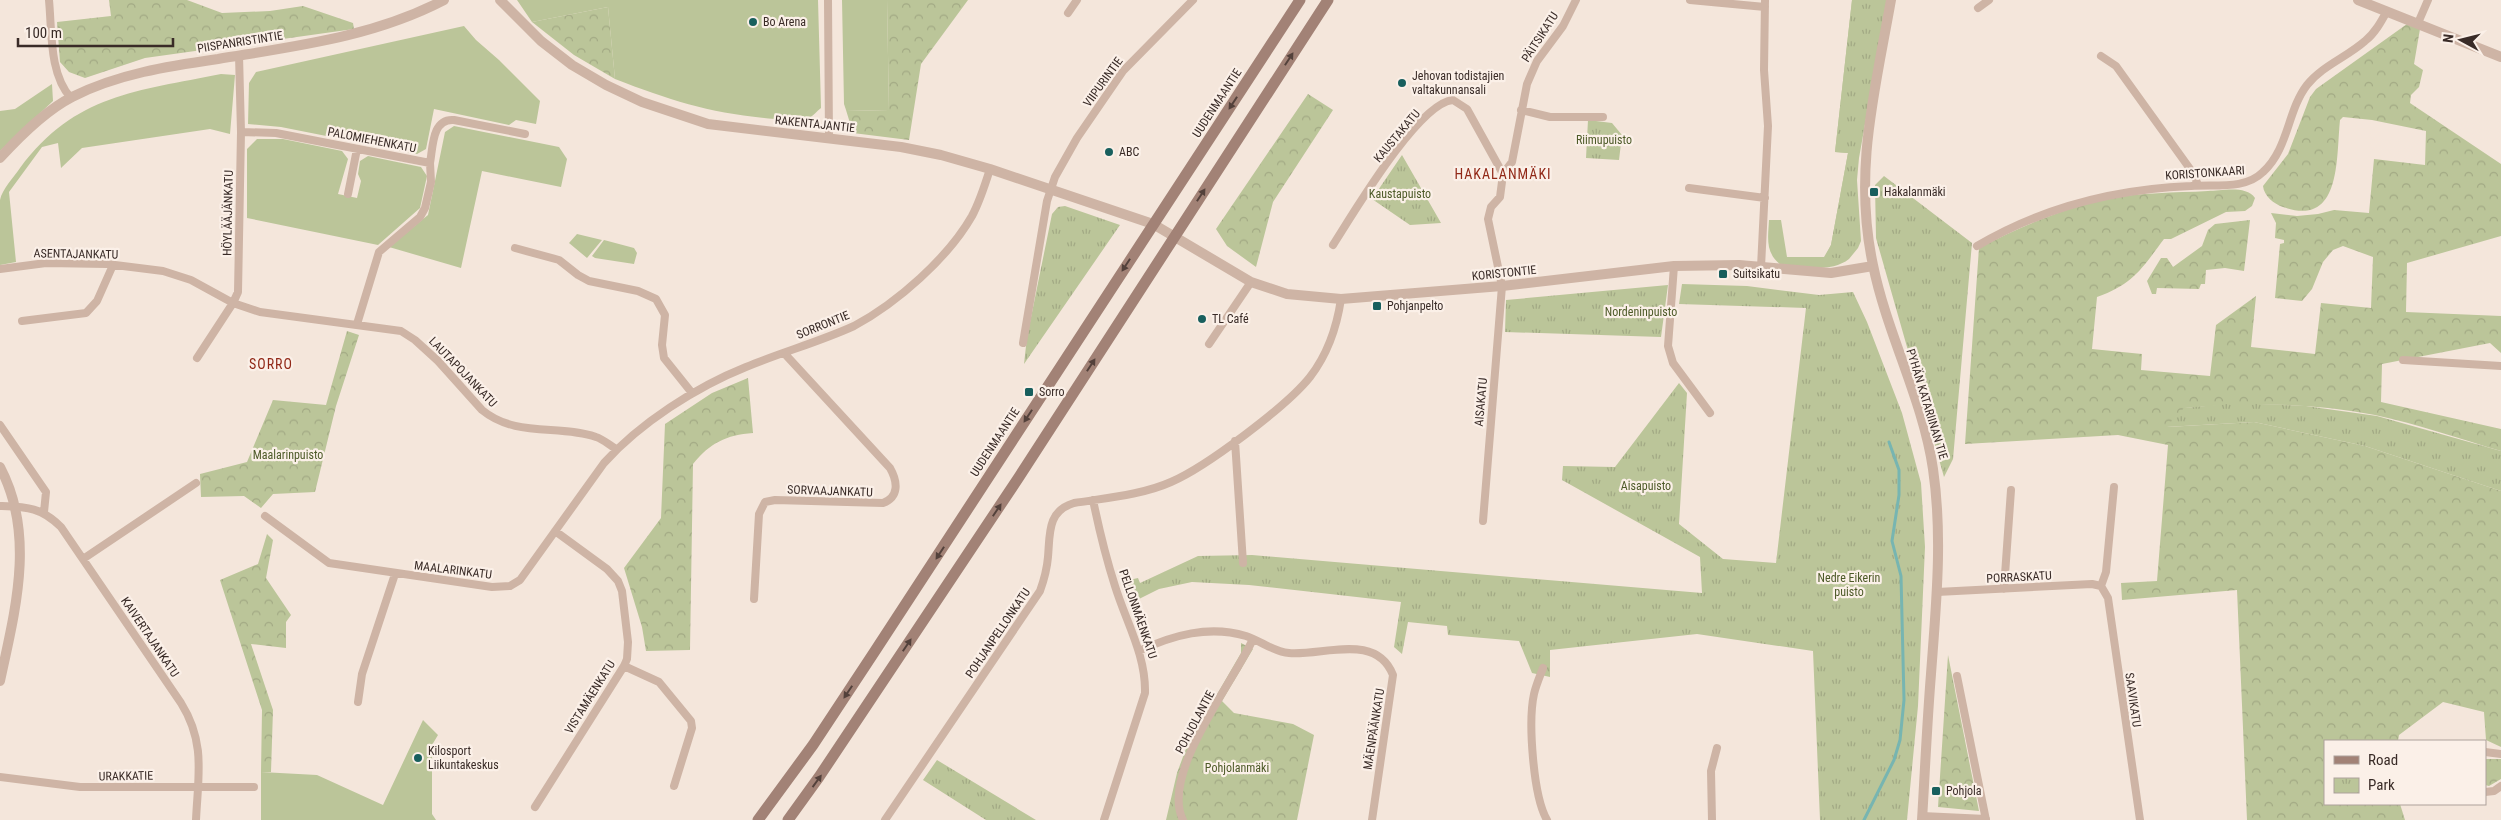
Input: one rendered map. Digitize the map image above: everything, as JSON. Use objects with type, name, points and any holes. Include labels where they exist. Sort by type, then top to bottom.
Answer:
[{"type":"main road","name":"UUDENMAANTIE","points":[[758,820],[813,745],[870,659],[1300,0]]},
{"type":"main road","points":[[788,820],[819,777],[1013,486],[1328,0]]},
{"type":"street","points":[[49,0],[56,68],[63,89],[71,98]]},
{"type":"street","name":"PIISPANRISTINTIE","points":[[0,158],[45,116],[71,98],[117,79],[350,36],[396,22],[444,0]]},
{"type":"street","name":"RAKENTAJANTIE","points":[[500,0],[541,41],[572,65],[606,85],[642,102],[708,124],[909,149],[941,155],[990,169],[1049,191],[1153,224]]},
{"type":"street","points":[[828,0],[830,139]]},
{"type":"street","points":[[1068,13],[1077,0]]},
{"type":"street","name":"PÄITSIKATU","points":[[1503,174],[1512,162],[1521,110],[1531,72],[1563,26],[1576,0]]},
{"type":"street","points":[[1690,0],[1765,3],[1764,70],[1768,126],[1761,266]]},
{"type":"street","name":"PYHÄN KATARIINAN TIE","points":[[1891,0],[1864,161],[1866,230],[1873,266],[1925,434],[1933,469],[1937,519],[1938,592],[1922,818]]},
{"type":"street","points":[[1978,8],[1989,0]]},
{"type":"street","points":[[2358,0],[2501,57]]},
{"type":"street","points":[[2418,23],[2428,0]]},
{"type":"street","name":"VIIPURINTIE","points":[[1023,342],[1049,191],[1077,138],[1123,70],[1191,1]]},
{"type":"street","name":"KORISTONKAARI","points":[[1977,246],[2030,219],[2102,196],[2146,188],[2240,184],[2254,180],[2263,172],[2279,151],[2299,98],[2308,84],[2372,35],[2387,11]]},
{"type":"street","name":"HÖYLÄÄJÄNKATU","points":[[197,358],[233,303],[238,292],[241,132],[239,55]]},
{"type":"street","points":[[2101,56],[2116,66],[2193,173],[2198,185]]},
{"type":"street","name":"KAUSTAKATU","points":[[1333,245],[1399,147],[1425,118],[1443,103],[1453,100],[1467,110],[1503,174]]},
{"type":"street","points":[[1521,110],[1550,117],[1603,117]]},
{"type":"street","name":"PALOMIEHENKATU","points":[[241,132],[276,133],[430,163],[438,127],[445,120],[454,120],[525,134]]},
{"type":"street","points":[[348,194],[357,148]]},
{"type":"street","points":[[357,324],[379,252],[420,217],[425,208],[431,182],[430,163]]},
{"type":"street","name":"SORRONTIE","points":[[616,449],[692,393],[746,367],[854,326],[873,315],[902,292],[956,240],[972,215],[990,169]]},
{"type":"street","points":[[1502,286],[1488,219],[1491,207],[1500,197],[1503,174]]},
{"type":"street","points":[[1689,188],[1765,198]]},
{"type":"street","name":"KORISTONTIE","points":[[1153,224],[1251,282],[1287,294],[1341,299],[1502,286],[1674,266],[1761,266],[1831,273],[1873,266]]},
{"type":"street","points":[[515,248],[559,260],[589,281],[638,291],[656,299],[665,315],[662,345],[664,358],[692,393]]},
{"type":"street","name":"ASENTAJANKATU","points":[[0,269],[46,263],[113,265],[163,271],[182,276],[233,303]]},
{"type":"street","points":[[22,321],[86,313],[97,301],[113,265]]},
{"type":"street","points":[[1674,266],[1668,346],[1670,355],[1673,363],[1710,413]]},
{"type":"street","points":[[1209,344],[1251,282]]},
{"type":"street","name":"AISAKATU","points":[[1483,521],[1502,286]]},
{"type":"street","name":"POHJANPELLONKATU","points":[[885,820],[1040,591],[1047,569],[1048,533],[1054,516],[1066,506],[1170,483],[1235,441],[1285,402],[1310,376],[1335,327],[1341,299]]},
{"type":"street","name":"LAUTAPOJANKATU","points":[[233,303],[273,314],[396,330],[410,336],[438,361],[482,410],[494,418],[538,430],[588,435],[598,438],[616,449]]},
{"type":"street","name":"SORVAAJANKATU","points":[[754,598],[759,514],[765,502],[775,500],[882,503],[890,500],[895,494],[897,485],[890,468],[784,353]]},
{"type":"street","points":[[2403,360],[2501,366]]},
{"type":"street","points":[[0,425],[46,492],[44,512],[14,506],[0,506]]},
{"type":"street","points":[[1235,441],[1243,563]]},
{"type":"street","name":"MAALARINKATU","points":[[265,516],[326,562],[395,574],[492,587],[510,586],[520,580],[591,479],[616,449]]},
{"type":"street","points":[[0,468],[14,506],[20,543],[17,601],[0,681]]},
{"type":"street","points":[[83,559],[196,483]]},
{"type":"street","points":[[2101,586],[2106,572],[2114,487]]},
{"type":"street","points":[[2004,589],[2011,490]]},
{"type":"street","name":"PELLONMÄENKATU","points":[[1093,500],[1115,586],[1139,651],[1146,678],[1145,693],[1104,820]]},
{"type":"street","name":"KAIVERTAJANKATU","points":[[44,512],[60,527],[83,559],[191,719],[198,746],[196,820]]},
{"type":"street","name":"VISTAMÄENKATU","points":[[535,807],[627,659],[628,642],[622,591],[618,581],[607,569],[555,531]]},
{"type":"street","points":[[358,702],[362,674],[395,574]]},
{"type":"street","name":"PORRASKATU","points":[[1938,592],[2101,586]]},
{"type":"street","name":"SAAVIKATU","points":[[2101,586],[2108,598],[2140,820]]},
{"type":"street","name":"MÄENPÄÄNKATU","points":[[1139,651],[1185,633],[1227,632],[1253,639],[1287,653],[1350,649],[1375,654],[1390,667],[1393,675],[1372,820]]},
{"type":"street","name":"POHJOLANTIE","points":[[1183,820],[1177,808],[1179,782],[1190,754],[1253,639]]},
{"type":"street","points":[[624,666],[659,682],[691,721],[692,728],[674,786]]},
{"type":"street","points":[[1542,668],[1532,706],[1534,770],[1538,802],[1547,820]]},
{"type":"street","points":[[1922,818],[1986,820],[1957,676]]},
{"type":"street","points":[[1712,820],[1711,771],[1717,748]]},
{"type":"street","points":[[2486,752],[2501,754]]},
{"type":"street","name":"URAKKATIE","points":[[0,777],[80,787],[254,787]]},
{"type":"street","points":[[2486,792],[2494,791],[2501,786]]},
{"type":"green space","points":[[109,0],[187,0],[222,13],[270,11],[303,6],[353,23],[354,29],[145,58],[85,78],[69,72],[60,62],[57,22],[111,16]]},
{"type":"green space","points":[[517,0],[818,0],[821,108],[805,120],[797,121],[732,114],[655,94],[615,79],[608,7],[532,22]]},
{"type":"green space","points":[[842,0],[887,0],[889,111],[846,110],[844,104]]},
{"type":"green space","points":[[887,0],[968,0],[921,64],[909,140],[853,133],[846,110],[889,111]]},
{"type":"green space","points":[[1852,0],[1849,259],[1825,268],[1781,265],[1770,250],[1768,239],[1769,220],[1781,220],[1787,257],[1824,257],[1831,245],[1848,153],[1835,152]]},
{"type":"green space","points":[[1852,0],[1887,0],[1859,158],[1857,180],[1861,241],[1849,259],[1825,257],[1831,245],[1848,153],[1835,152]]},
{"type":"green space","points":[[608,7],[615,79],[574,55],[532,22]]},
{"type":"green space","points":[[2407,24],[2420,29],[2414,64],[2423,70],[2419,87],[2411,95],[2410,103],[2501,164],[2501,236],[2407,263],[2406,312],[2501,316],[2501,353],[2490,343],[2382,364],[2381,402],[2501,429],[2501,451],[2423,427],[2375,415],[2304,406],[2256,404],[2185,408],[2167,427],[2254,422],[2365,446],[2501,491],[2501,747],[2486,740],[2484,712],[2443,702],[2399,735],[2398,740],[2324,740],[2324,805],[2400,805],[2405,820],[2247,820],[2237,590],[2122,600],[2121,583],[2157,581],[2168,445],[2118,435],[1965,444],[1979,248],[2042,219],[2091,203],[2133,195],[2240,190],[2246,191],[2255,198],[2252,206],[2245,211],[2226,212],[2171,239],[2164,239],[2143,267],[2129,281],[2097,297],[2092,349],[2142,354],[2141,370],[2210,376],[2216,325],[2256,296],[2251,347],[2315,354],[2321,303],[2371,308],[2373,257],[2343,246],[2333,250],[2323,262],[2312,289],[2302,301],[2275,298],[2280,244],[2284,243],[2284,240],[2275,238],[2276,223],[2271,213],[2297,216],[2334,210],[2369,213],[2374,159],[2425,165],[2426,131],[2372,120],[2343,117],[2340,120],[2336,170],[2326,199],[2316,208],[2302,211],[2280,206],[2267,196],[2263,186],[2288,154],[2310,97],[2316,89]]},
{"type":"green space","points":[[464,26],[476,40],[540,101],[536,124],[516,120],[509,125],[434,109],[426,149],[417,154],[281,127],[248,124],[249,83],[256,72]]},
{"type":"green space","points":[[221,74],[235,75],[230,134],[210,129],[82,148],[61,168],[58,143],[42,147],[9,192],[16,262],[0,265],[1,196],[20,168],[41,143],[63,124],[86,110],[110,100],[162,85]]},
{"type":"green space","points":[[52,84],[53,101],[0,151],[0,111],[15,109]]},
{"type":"green space","points":[[1308,94],[1333,110],[1273,202],[1256,267],[1227,246],[1216,229]]},
{"type":"green space","name":"Riimupuisto","points":[[1588,120],[1612,123],[1622,135],[1619,160],[1586,158]]},
{"type":"green space","points":[[454,126],[559,147],[567,159],[561,187],[482,171],[461,268],[389,247],[428,215],[445,132]]},
{"type":"green space","points":[[257,139],[283,139],[342,151],[348,159],[338,194],[357,198],[361,181],[358,174],[360,161],[368,156],[421,167],[427,176],[420,208],[378,245],[247,218],[247,149]]},
{"type":"green space","name":"Kaustapuisto","points":[[1402,155],[1441,223],[1410,225],[1372,199]]},
{"type":"green space","points":[[1884,176],[1972,243],[1953,459],[1944,477],[1876,238],[1875,185]]},
{"type":"green space","points":[[1065,206],[1120,225],[1024,364],[1027,337],[1052,214],[1058,207]]},
{"type":"green space","points":[[2250,220],[2244,271],[2225,268],[2206,270],[2205,284],[2201,284],[2199,289],[2157,288],[2156,294],[2152,294],[2147,281],[2161,258],[2167,258],[2173,267],[2202,246],[2208,230],[2215,224]]},
{"type":"green space","points":[[577,234],[602,240],[587,258],[569,243]]},
{"type":"green space","points":[[604,240],[634,248],[637,253],[634,264],[592,256]]},
{"type":"green space","name":"Nedre Eikerin puisto","points":[[1682,284],[1747,286],[1819,295],[1853,292],[1867,322],[1902,413],[1921,483],[1925,547],[1918,706],[1907,820],[1820,820],[1813,651],[1697,634],[1550,650],[1550,677],[1532,673],[1519,641],[1448,635],[1447,626],[1408,622],[1402,654],[1394,647],[1401,602],[1249,585],[1192,582],[1159,589],[1133,602],[1125,581],[1138,578],[1140,583],[1198,556],[1252,555],[1702,593],[1700,557],[1562,480],[1563,466],[1615,467],[1679,383],[1687,393],[1679,524],[1723,559],[1776,563],[1806,308],[1679,304]]},
{"type":"green space","name":"Nordeninpuisto","points":[[1668,285],[1661,337],[1505,332],[1506,300]]},
{"type":"green space","name":"Maalarinpuisto","points":[[347,331],[359,335],[336,406],[315,492],[273,494],[261,508],[244,496],[201,497],[200,474],[247,462],[273,400],[326,405]]},
{"type":"green space","points":[[748,378],[753,433],[719,441],[712,445],[693,464],[690,650],[646,651],[642,627],[624,568],[661,518],[665,424],[712,393]]},
{"type":"green space","points":[[2238,403],[2306,406],[2377,416],[2501,451],[2501,491],[2365,446],[2254,422],[2166,427],[2184,408]]},
{"type":"green space","points":[[267,534],[273,540],[266,578],[291,615],[286,622],[286,648],[251,644],[273,710],[271,772],[261,772],[262,710],[220,580],[258,564]]},
{"type":"green space","name":"Pohjolanmäki","points":[[1241,643],[1253,649],[1222,701],[1234,713],[1293,724],[1314,735],[1297,820],[1166,820],[1177,773],[1187,746],[1241,653]]},
{"type":"green space","points":[[1948,655],[1979,811],[1938,807]]},
{"type":"green space","name":"Kilosport Liikuntakeskus","points":[[423,720],[438,735],[432,745],[432,814],[436,820],[261,820],[261,772],[317,775],[383,805]]},
{"type":"green space","points":[[2486,759],[2501,759],[2501,779],[2489,786],[2486,785]]},
{"type":"green space","points":[[937,760],[1036,820],[986,820],[923,780]]},
{"type":"waterway","points":[[1864,820],[1894,760],[1900,740],[1904,700],[1901,576],[1892,541],[1899,495],[1899,470],[1889,442]]},
{"type":"place","name":"Bo Arena","points":[[753,22]]},
{"type":"place","name":"Jehovan todistajien valtakunnansali","points":[[1402,83]]},
{"type":"place","name":"ABC","points":[[1109,152]]},
{"type":"place","name":"Hakalanmäki","points":[[1874,192]]},
{"type":"place","name":"Suitsikatu","points":[[1723,274]]},
{"type":"place","name":"Pohjanpelto","points":[[1377,306]]},
{"type":"place","name":"TL Café","points":[[1202,319]]},
{"type":"place","name":"Sorro","points":[[1029,392]]},
{"type":"place","name":"Kilosport Liikuntakeskus","points":[[418,758]]},
{"type":"place","name":"Pohjola","points":[[1936,791]]},
{"type":"district","name":"HAKALANMÄKI","points":[[1503,174]]},
{"type":"district","name":"SORRO","points":[[271,364]]},
{"type":"park label","name":"Aisapuisto","points":[[1646,486]]}]
